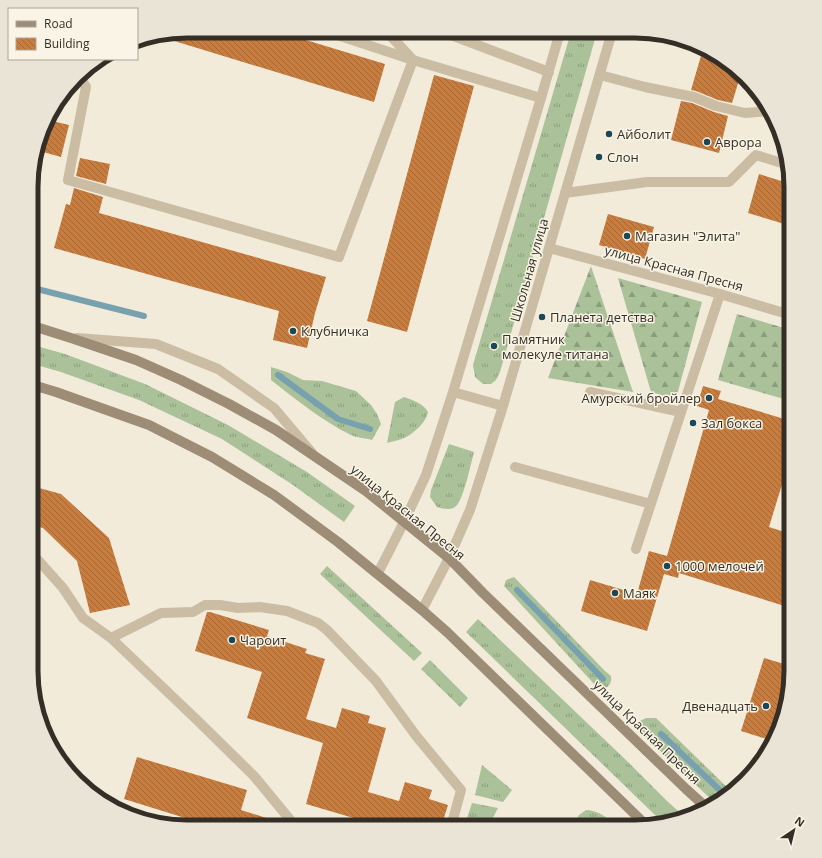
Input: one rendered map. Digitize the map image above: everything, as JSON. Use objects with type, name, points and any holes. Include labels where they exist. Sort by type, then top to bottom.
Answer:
[{"type":"street","points":[[346,38],[413,60],[541,98]]},
{"type":"street","points":[[393,38],[413,60]]},
{"type":"street","points":[[459,38],[549,72]]},
{"type":"street","points":[[378,573],[426,475],[453,392],[558,38]]},
{"type":"street","name":"Школьная улица","points":[[422,610],[449,558],[470,510],[503,406],[610,38]]},
{"type":"street","points":[[82,82],[86,87],[68,180],[339,257],[413,60]]},
{"type":"street","points":[[600,74],[645,87],[694,97],[716,106],[745,113],[763,112]]},
{"type":"street","points":[[565,193],[647,182],[729,182],[756,155],[782,162]]},
{"type":"street","name":"улица Красная Пресня","points":[[549,248],[720,294],[784,313]]},
{"type":"street","points":[[636,549],[720,294]]},
{"type":"street","name":"улица Красная Пресня","points":[[38,328],[136,360],[181,380],[276,430],[366,491],[449,558],[703,804]]},
{"type":"street","points":[[72,338],[156,344],[218,369],[274,408],[316,458]]},
{"type":"street","points":[[38,387],[149,425],[212,458],[274,495],[378,573],[447,632],[641,820]]},
{"type":"street","points":[[453,392],[503,406]]},
{"type":"street","points":[[590,392],[681,412]]},
{"type":"street","points":[[515,467],[651,504]]},
{"type":"street","points":[[38,560],[63,588],[83,618],[111,638],[198,721],[254,776],[290,820]]},
{"type":"street","points":[[111,638],[161,613],[193,612],[205,605],[220,605],[238,608],[260,607],[287,611],[318,623],[327,630],[376,681],[417,737],[461,790],[453,820]]},
{"type":"green space","points":[[569,38],[595,38],[500,372],[496,380],[491,384],[483,384],[475,377],[473,365]]},
{"type":"green space","points":[[591,266],[633,392],[548,378]]},
{"type":"green space","points":[[618,278],[702,302],[676,399],[651,392]]},
{"type":"green space","points":[[737,314],[784,328],[784,399],[718,380]]},
{"type":"green space","points":[[38,346],[65,354],[145,384],[228,425],[307,472],[355,506],[344,522],[293,485],[222,439],[139,400],[61,372],[38,365]]},
{"type":"green space","points":[[271,367],[287,372],[303,380],[322,381],[356,391],[371,405],[381,424],[372,440],[351,435],[330,424],[310,410],[271,380]]},
{"type":"green space","points":[[404,397],[424,407],[428,412],[427,416],[420,426],[411,434],[387,443],[395,402]]},
{"type":"green space","points":[[449,444],[474,452],[465,488],[460,501],[455,507],[448,509],[437,507],[430,497],[431,490]]},
{"type":"green space","points":[[327,566],[422,653],[414,661],[320,574]]},
{"type":"green space","points":[[514,577],[611,676],[611,682],[606,688],[595,685],[504,586],[506,580]]},
{"type":"green space","points":[[478,619],[680,813],[659,818],[656,816],[466,632]]},
{"type":"green space","points":[[430,660],[468,698],[460,707],[421,669]]},
{"type":"green space","points":[[646,718],[656,718],[728,788],[711,799],[638,730],[640,721]]},
{"type":"green space","points":[[482,765],[512,790],[503,802],[475,795]]},
{"type":"green space","points":[[472,803],[498,808],[492,820],[466,820]]},
{"type":"green space","points":[[586,810],[603,815],[609,820],[576,820],[579,815]]},
{"type":"building","points":[[299,38],[385,64],[374,102],[168,39]]},
{"type":"building","points":[[702,53],[718,63],[739,81],[732,103],[718,100],[691,90]]},
{"type":"building","points":[[434,75],[474,86],[407,332],[367,321]]},
{"type":"building","points":[[681,101],[692,103],[728,116],[719,153],[671,140]]},
{"type":"building","points":[[53,121],[69,125],[61,157],[42,152]]},
{"type":"building","points":[[80,158],[110,164],[106,184],[76,176]]},
{"type":"building","points":[[759,174],[784,182],[784,224],[748,213]]},
{"type":"building","points":[[74,188],[103,197],[99,213],[326,277],[315,313],[307,348],[273,340],[279,311],[54,248],[66,204],[70,205]]},
{"type":"building","name":"Магазин \"Элита\"","points":[[608,214],[654,227],[645,259],[599,245]]},
{"type":"building","points":[[703,386],[721,391],[718,399],[784,419],[784,478],[769,527],[784,532],[784,606],[679,573],[678,578],[664,574],[647,631],[581,611],[590,580],[637,594],[649,551],[667,556],[709,410],[697,406]]},
{"type":"building","points":[[38,488],[61,494],[109,538],[130,605],[90,613],[77,561],[43,528],[38,527]]},
{"type":"building","points":[[207,612],[210,612],[269,630],[267,636],[307,649],[305,653],[325,659],[306,719],[336,728],[342,708],[370,716],[368,723],[386,728],[368,792],[399,801],[405,782],[432,790],[429,799],[448,805],[443,820],[360,820],[306,804],[323,743],[247,718],[262,672],[195,651]]},
{"type":"building","name":"Двенадцать","points":[[764,658],[784,664],[784,681],[781,700],[773,728],[768,739],[741,731]]},
{"type":"building","points":[[137,757],[247,790],[241,810],[273,820],[192,820],[124,799]]},
{"type":"waterway","points":[[38,289],[144,316]]},
{"type":"waterway","points":[[278,375],[338,419],[370,429]]},
{"type":"waterway","points":[[517,590],[603,679]]},
{"type":"waterway","points":[[661,734],[722,792]]},
{"type":"place","name":"Айболит","points":[[609,134]]},
{"type":"place","name":"Аврора","points":[[707,142]]},
{"type":"place","name":"Слон","points":[[599,157]]},
{"type":"place","name":"Магазин \"Элита\"","points":[[627,236]]},
{"type":"place","name":"Планета детства","points":[[542,317]]},
{"type":"place","name":"Клубничка","points":[[293,331]]},
{"type":"place","name":"Памятник молекуле титана","points":[[494,346]]},
{"type":"place","name":"Амурский бройлер","points":[[709,398]]},
{"type":"place","name":"Зал бокса","points":[[693,423]]},
{"type":"place","name":"1000 мелочей","points":[[667,566]]},
{"type":"place","name":"Маяк","points":[[615,593]]},
{"type":"place","name":"Чароит","points":[[232,640]]},
{"type":"place","name":"Двенадцать","points":[[766,706]]}]
